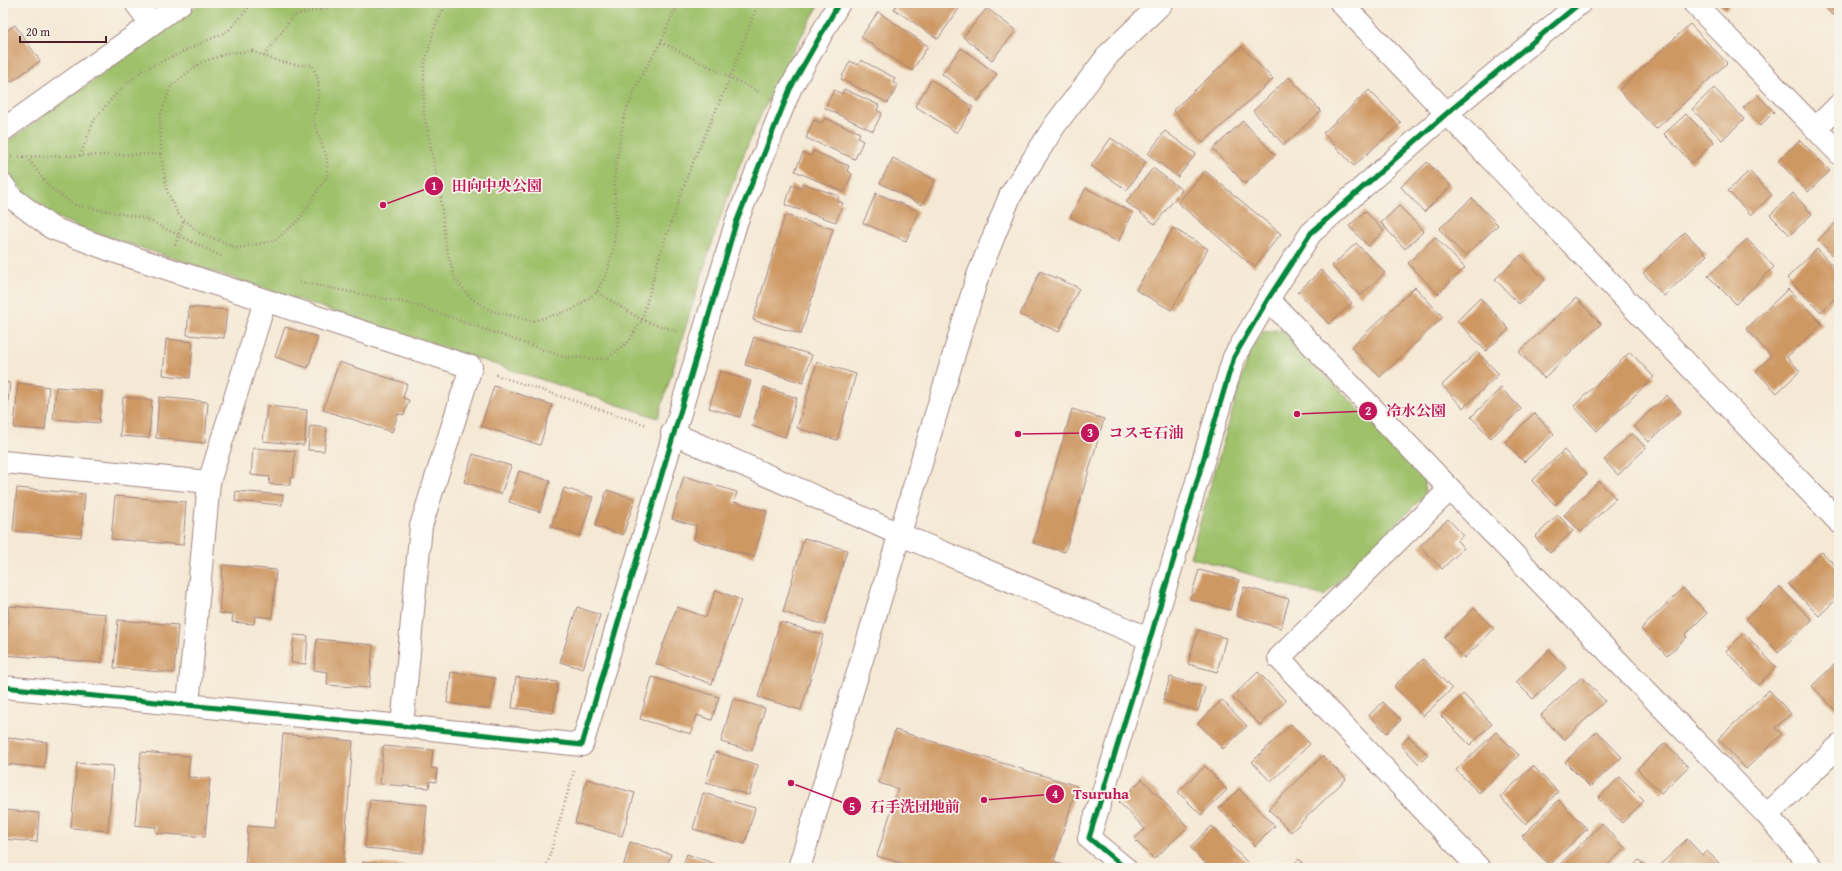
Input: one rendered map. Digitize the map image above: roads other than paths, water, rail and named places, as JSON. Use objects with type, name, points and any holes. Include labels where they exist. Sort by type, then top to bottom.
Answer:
[{"type":"street","points":[[136,3],[151,24]]},
{"type":"street","points":[[3,130],[181,3]]},
{"type":"street","points":[[3,687],[582,745],[672,433],[736,223],[790,89],[839,3]]},
{"type":"street","points":[[799,868],[977,278],[1010,196],[1055,125],[1109,54],[1162,3]]},
{"type":"street","points":[[1341,3],[1839,522]]},
{"type":"street","points":[[1126,868],[1089,838],[1234,357],[1268,299],[1311,233],[1446,114],[1580,3]]},
{"type":"street","points":[[1694,3],[1839,153]]},
{"type":"street","points":[[1816,128],[1839,105]]},
{"type":"street","points":[[3,185],[12,198],[52,228],[113,251],[471,367],[421,526],[402,726]]},
{"type":"street","points":[[1268,299],[1450,489],[1768,815],[1812,868]]},
{"type":"street","points":[[188,705],[209,482],[265,301]]},
{"type":"street","points":[[672,433],[899,534],[1150,639]]},
{"type":"street","points":[[3,462],[209,482]]},
{"type":"street","points":[[1450,489],[1279,658],[1479,868]]},
{"type":"street","points":[[1768,815],[1839,746]]},
{"type":"place","name":"田向中央公園","points":[[383,205]]},
{"type":"place","name":"冷水公園","points":[[1297,414]]},
{"type":"place","name":"コスモ石油","points":[[1018,434]]},
{"type":"place","name":"石手洗団地前","points":[[791,783]]},
{"type":"place","name":"Tsuruha","points":[[984,800]]}]
